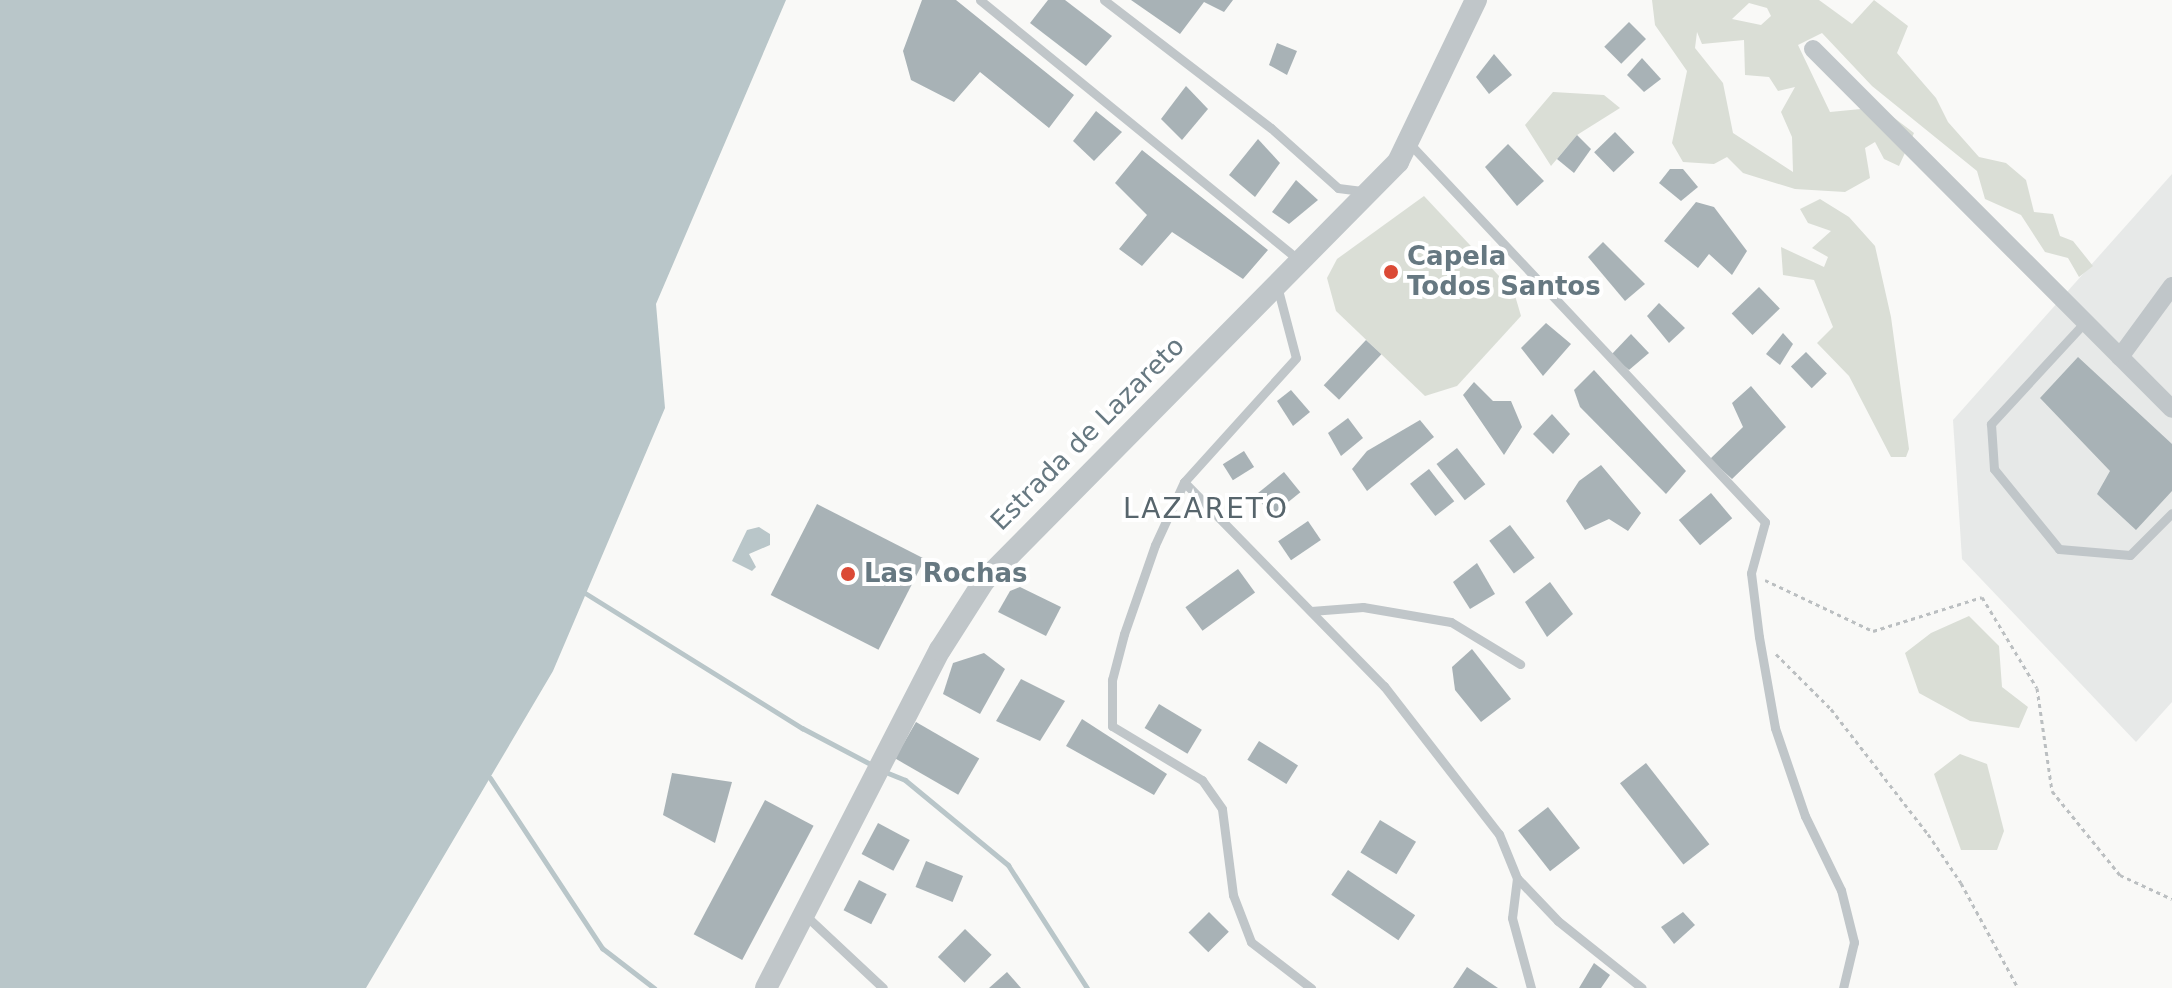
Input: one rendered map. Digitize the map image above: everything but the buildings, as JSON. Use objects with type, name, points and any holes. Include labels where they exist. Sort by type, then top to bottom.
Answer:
[{"type":"street","name":"Estrada de Lazareto","points":[[766,988],[940,650],[984,581],[1373,187],[1409,143],[1473,1]]},
{"type":"street","points":[[1813,49],[2172,409]]},
{"type":"street","points":[[2120,357],[2172,286]]},
{"type":"lane","points":[[980,0],[1299,260]]},
{"type":"lane","points":[[1104,0],[1271,128],[1338,188],[1354,192],[1373,187]]},
{"type":"lane","points":[[1409,143],[1765,522],[1751,573],[1759,637],[1775,728],[1805,816],[1841,890],[1854,942],[1843,988]]},
{"type":"lane","points":[[1276,282],[1296,358],[1184,482],[1155,545],[1124,634],[1112,680],[1112,726],[1202,780],[1222,809],[1233,895],[1251,942],[1311,988]]},
{"type":"lane","points":[[2085,322],[1991,424],[1994,469],[2059,549],[2130,555],[2172,513]]},
{"type":"lane","points":[[1184,482],[1384,686],[1499,834],[1517,878],[1558,921],[1642,988]]},
{"type":"lane","points":[[1311,611],[1363,607],[1451,622],[1520,664]]},
{"type":"lane","points":[[1517,878],[1512,918],[1531,988]]},
{"type":"lane","points":[[803,913],[883,988]]},
{"type":"path","points":[[1751,573],[1873,631],[1982,597],[2037,688],[2052,791],[2120,875],[2172,899]]},
{"type":"path","points":[[1759,637],[1831,709],[1928,834],[1961,883],[2018,988]]},
{"type":"shaded area","points":[[0,0],[786,0],[656,304],[665,408],[553,671],[366,988],[0,988]]},
{"type":"shaded area","points":[[1652,0],[1819,0],[1852,24],[1874,0],[1908,26],[1897,53],[1936,98],[1948,122],[1979,157],[2006,163],[2026,180],[2034,212],[2053,214],[2060,236],[2073,241],[2093,266],[2079,277],[2068,258],[2045,252],[2021,215],[1985,199],[1977,171],[1872,86],[1822,33],[1798,45],[1830,112],[1861,109],[1889,114],[1914,133],[1899,166],[1884,159],[1875,142],[1865,148],[1870,178],[1845,192],[1795,189],[1743,173],[1727,157],[1714,164],[1683,162],[1672,143],[1687,71],[1655,25]],"holes":[[[1749,3],[1767,8],[1771,16],[1761,25],[1732,19]],[[1697,32],[1702,44],[1744,40],[1745,75],[1769,77],[1778,91],[1795,87],[1781,112],[1792,137],[1793,172],[1733,133],[1723,83],[1695,48]]]},
{"type":"shaded area","points":[[1553,92],[1604,95],[1620,108],[1577,135],[1551,166],[1525,125]]},
{"type":"shaded area","points":[[2172,174],[2172,702],[2136,742],[1962,559],[1953,420]]},
{"type":"shaded area","points":[[1424,196],[1514,292],[1521,316],[1457,386],[1425,396],[1336,311],[1327,278],[1337,259]]},
{"type":"shaded area","points":[[1820,199],[1849,217],[1875,246],[1891,317],[1909,449],[1906,457],[1891,457],[1849,376],[1817,343],[1833,327],[1814,280],[1783,275],[1781,247],[1824,267],[1828,257],[1812,248],[1831,231],[1808,223],[1800,209]]},
{"type":"shaded area","points":[[759,527],[770,534],[770,545],[749,554],[756,567],[752,571],[732,561],[747,530]]},
{"type":"shaded area","points":[[1969,616],[1999,646],[2002,687],[2028,707],[2019,728],[1970,721],[1919,693],[1905,653],[1931,633]]},
{"type":"shaded area","points":[[1960,754],[1987,764],[2004,831],[1997,850],[1961,850],[1934,774]]},
{"type":"waterway","points":[[585,593],[802,728],[874,766]]},
{"type":"waterway","points":[[883,771],[905,780],[1008,865],[1087,988]]},
{"type":"waterway","points":[[490,778],[602,948],[654,988]]},
{"type":"place","name":"Capela Todos Santos","points":[[1391,272]]},
{"type":"place","name":"Las Rochas","points":[[848,574]]},
{"type":"district","name":"LAZARETO","points":[[1206,509]]}]
